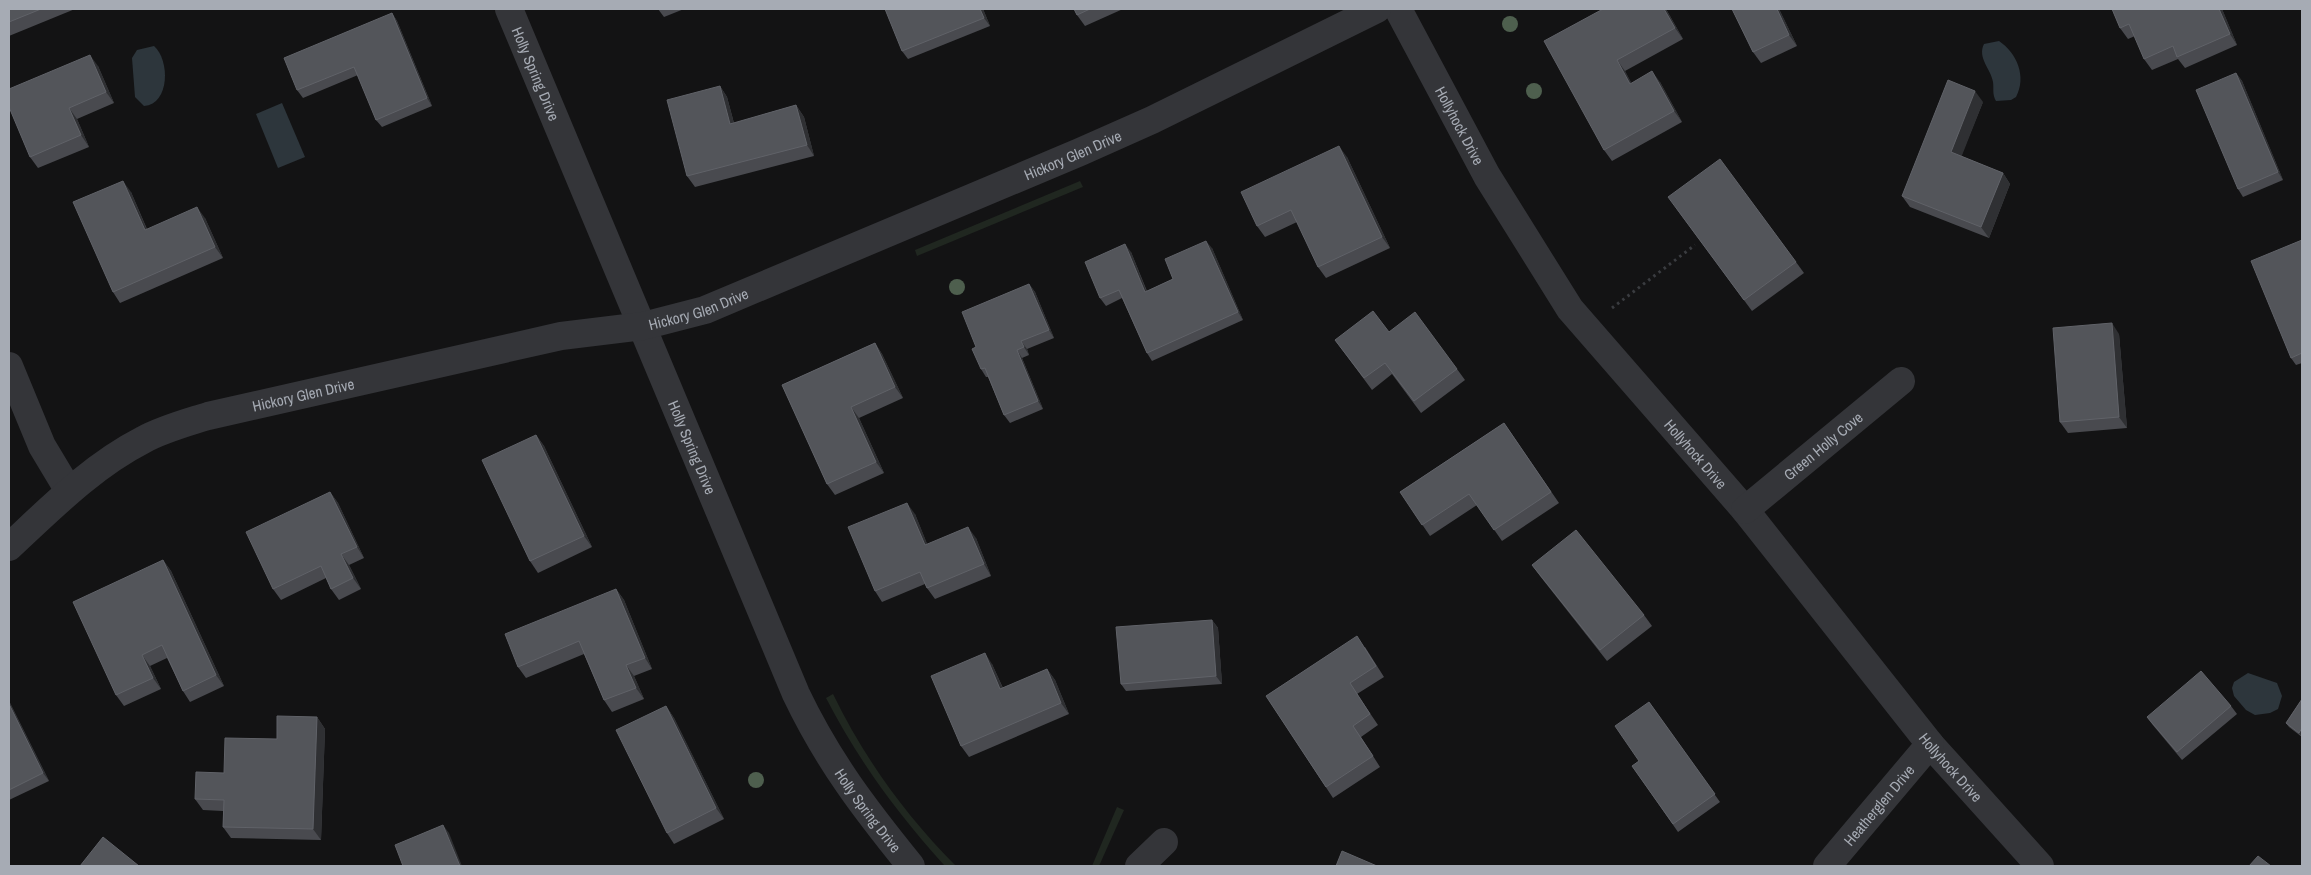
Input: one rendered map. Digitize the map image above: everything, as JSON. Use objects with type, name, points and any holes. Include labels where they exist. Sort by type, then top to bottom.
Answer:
[{"type":"street","name":"Holly Spring Drive","points":[[509,9],[812,727],[824,750],[859,802],[911,866]]},
{"type":"street","name":"Hickory Glen Drive","points":[[9,547],[70,491],[114,457],[144,439],[208,416],[561,336],[642,326],[705,310],[1152,120],[1377,9]]},
{"type":"street","name":"Hollyhock Drive","points":[[1398,9],[1487,176],[1570,309],[1745,510],[1930,744],[2040,866]]},
{"type":"street","points":[[9,366],[42,446],[70,491]]},
{"type":"street","name":"Green Holly Cove","points":[[1745,510],[1901,381]]},
{"type":"street","name":"Heatherglen Drive","points":[[1827,866],[1930,744]]},
{"type":"street","points":[[1140,866],[1164,842]]},
{"type":"path","points":[[1606,314],[1695,244]]},
{"type":"shaded area","points":[[1999,41],[2011,52],[2020,74],[2019,89],[2016,97],[2011,100],[1996,101],[1992,77],[1983,59],[1982,49],[1984,44]]},
{"type":"shaded area","points":[[154,46],[163,61],[165,80],[159,98],[153,103],[144,106],[135,97],[132,58],[137,50]]},
{"type":"shaded area","points":[[282,103],[305,157],[278,168],[256,114]]},
{"type":"shaded area","points":[[1080,181],[1083,187],[917,256],[915,250]]},
{"type":"shaded area","points":[[2248,673],[2277,683],[2282,696],[2278,709],[2270,713],[2255,715],[2246,710],[2234,696],[2232,688],[2234,682]]},
{"type":"shaded area","points":[[833,694],[858,741],[887,785],[920,827],[956,866],[944,865],[894,806],[838,721],[826,698]]},
{"type":"shaded area","points":[[1117,807],[1124,810],[1099,866],[1092,866]]},
{"type":"building","points":[[9,9],[41,9],[9,22]]},
{"type":"building","points":[[885,9],[980,9],[984,18],[902,51]]},
{"type":"building","points":[[1074,9],[1090,9],[1077,15]]},
{"type":"building","points":[[1603,9],[1664,9],[1675,28],[1617,60],[1630,84],[1652,71],[1674,111],[1604,150],[1544,41]]},
{"type":"building","points":[[1732,9],[1777,9],[1789,35],[1753,52]]},
{"type":"building","points":[[2112,9],[2219,9],[2230,34],[2177,57],[2173,46],[2144,59],[2129,24],[2120,28]]},
{"type":"building","points":[[392,13],[427,98],[376,120],[354,67],[297,90],[284,58]]},
{"type":"building","points":[[90,55],[106,92],[69,108],[81,135],[30,157],[9,107],[9,89]]},
{"type":"building","points":[[2236,73],[2278,172],[2238,189],[2196,90]]},
{"type":"building","points":[[1948,80],[1975,91],[1951,152],[2003,173],[1981,227],[1902,196]]},
{"type":"building","points":[[720,86],[730,124],[796,105],[807,145],[687,176],[667,100]]},
{"type":"building","points":[[1339,146],[1382,237],[1318,267],[1291,210],[1257,226],[1241,192]]},
{"type":"building","points":[[1720,159],[1796,262],[1744,300],[1668,197]]},
{"type":"building","points":[[123,181],[145,230],[197,207],[215,247],[113,292],[73,202]]},
{"type":"building","points":[[2302,240],[2302,353],[2291,358],[2251,261]]},
{"type":"building","points":[[1206,241],[1238,312],[1147,353],[1119,290],[1100,298],[1085,262],[1125,244],[1145,292],[1173,279],[1165,259]]},
{"type":"building","points":[[1029,284],[1049,330],[1021,341],[1024,347],[1017,350],[1038,401],[1004,415],[985,368],[981,369],[972,349],[976,347],[962,312]]},
{"type":"building","points":[[1373,311],[1389,332],[1415,312],[1457,369],[1414,401],[1385,363],[1364,378],[1335,340]]},
{"type":"building","points":[[2112,323],[2119,417],[2060,422],[2053,328]]},
{"type":"building","points":[[875,343],[895,387],[851,407],[876,462],[827,484],[782,385]]},
{"type":"building","points":[[1504,423],[1551,492],[1494,530],[1469,494],[1422,525],[1400,492]]},
{"type":"building","points":[[536,435],[584,536],[530,561],[482,460]]},
{"type":"building","points":[[330,492],[357,547],[341,554],[353,578],[331,589],[321,566],[273,589],[246,532]]},
{"type":"building","points":[[907,503],[925,545],[968,527],[984,564],[927,588],[920,572],[875,591],[848,527]]},
{"type":"building","points":[[1576,530],[1644,615],[1600,650],[1532,565]]},
{"type":"building","points":[[163,560],[216,675],[183,691],[162,645],[142,655],[153,678],[116,695],[73,602]]},
{"type":"building","points":[[616,589],[645,658],[626,665],[636,688],[604,700],[579,641],[518,667],[505,634]]},
{"type":"building","points":[[1212,620],[1216,676],[1121,684],[1116,627]]},
{"type":"building","points":[[1357,636],[1376,666],[1350,683],[1370,714],[1353,726],[1373,756],[1326,787],[1266,696]]},
{"type":"building","points":[[985,653],[1000,689],[1047,669],[1061,703],[961,746],[931,676]]},
{"type":"building","points":[[2201,671],[2231,706],[2177,752],[2147,717]]},
{"type":"building","points":[[2302,699],[2302,728],[2299,733],[2286,723]]},
{"type":"building","points":[[1649,702],[1715,794],[1673,824],[1632,766],[1639,761],[1615,726]]},
{"type":"building","points":[[9,704],[43,773],[9,790]]},
{"type":"building","points":[[666,706],[716,808],[667,833],[616,730]]},
{"type":"building","points":[[277,716],[317,717],[313,829],[223,827],[224,800],[195,799],[196,772],[224,773],[225,738],[277,739]]},
{"type":"building","points":[[443,825],[460,866],[403,866],[395,845]]},
{"type":"building","points":[[103,837],[139,866],[80,866]]},
{"type":"building","points":[[1342,851],[1377,866],[1336,866]]},
{"type":"building","points":[[2258,856],[2271,866],[2249,866]]}]
